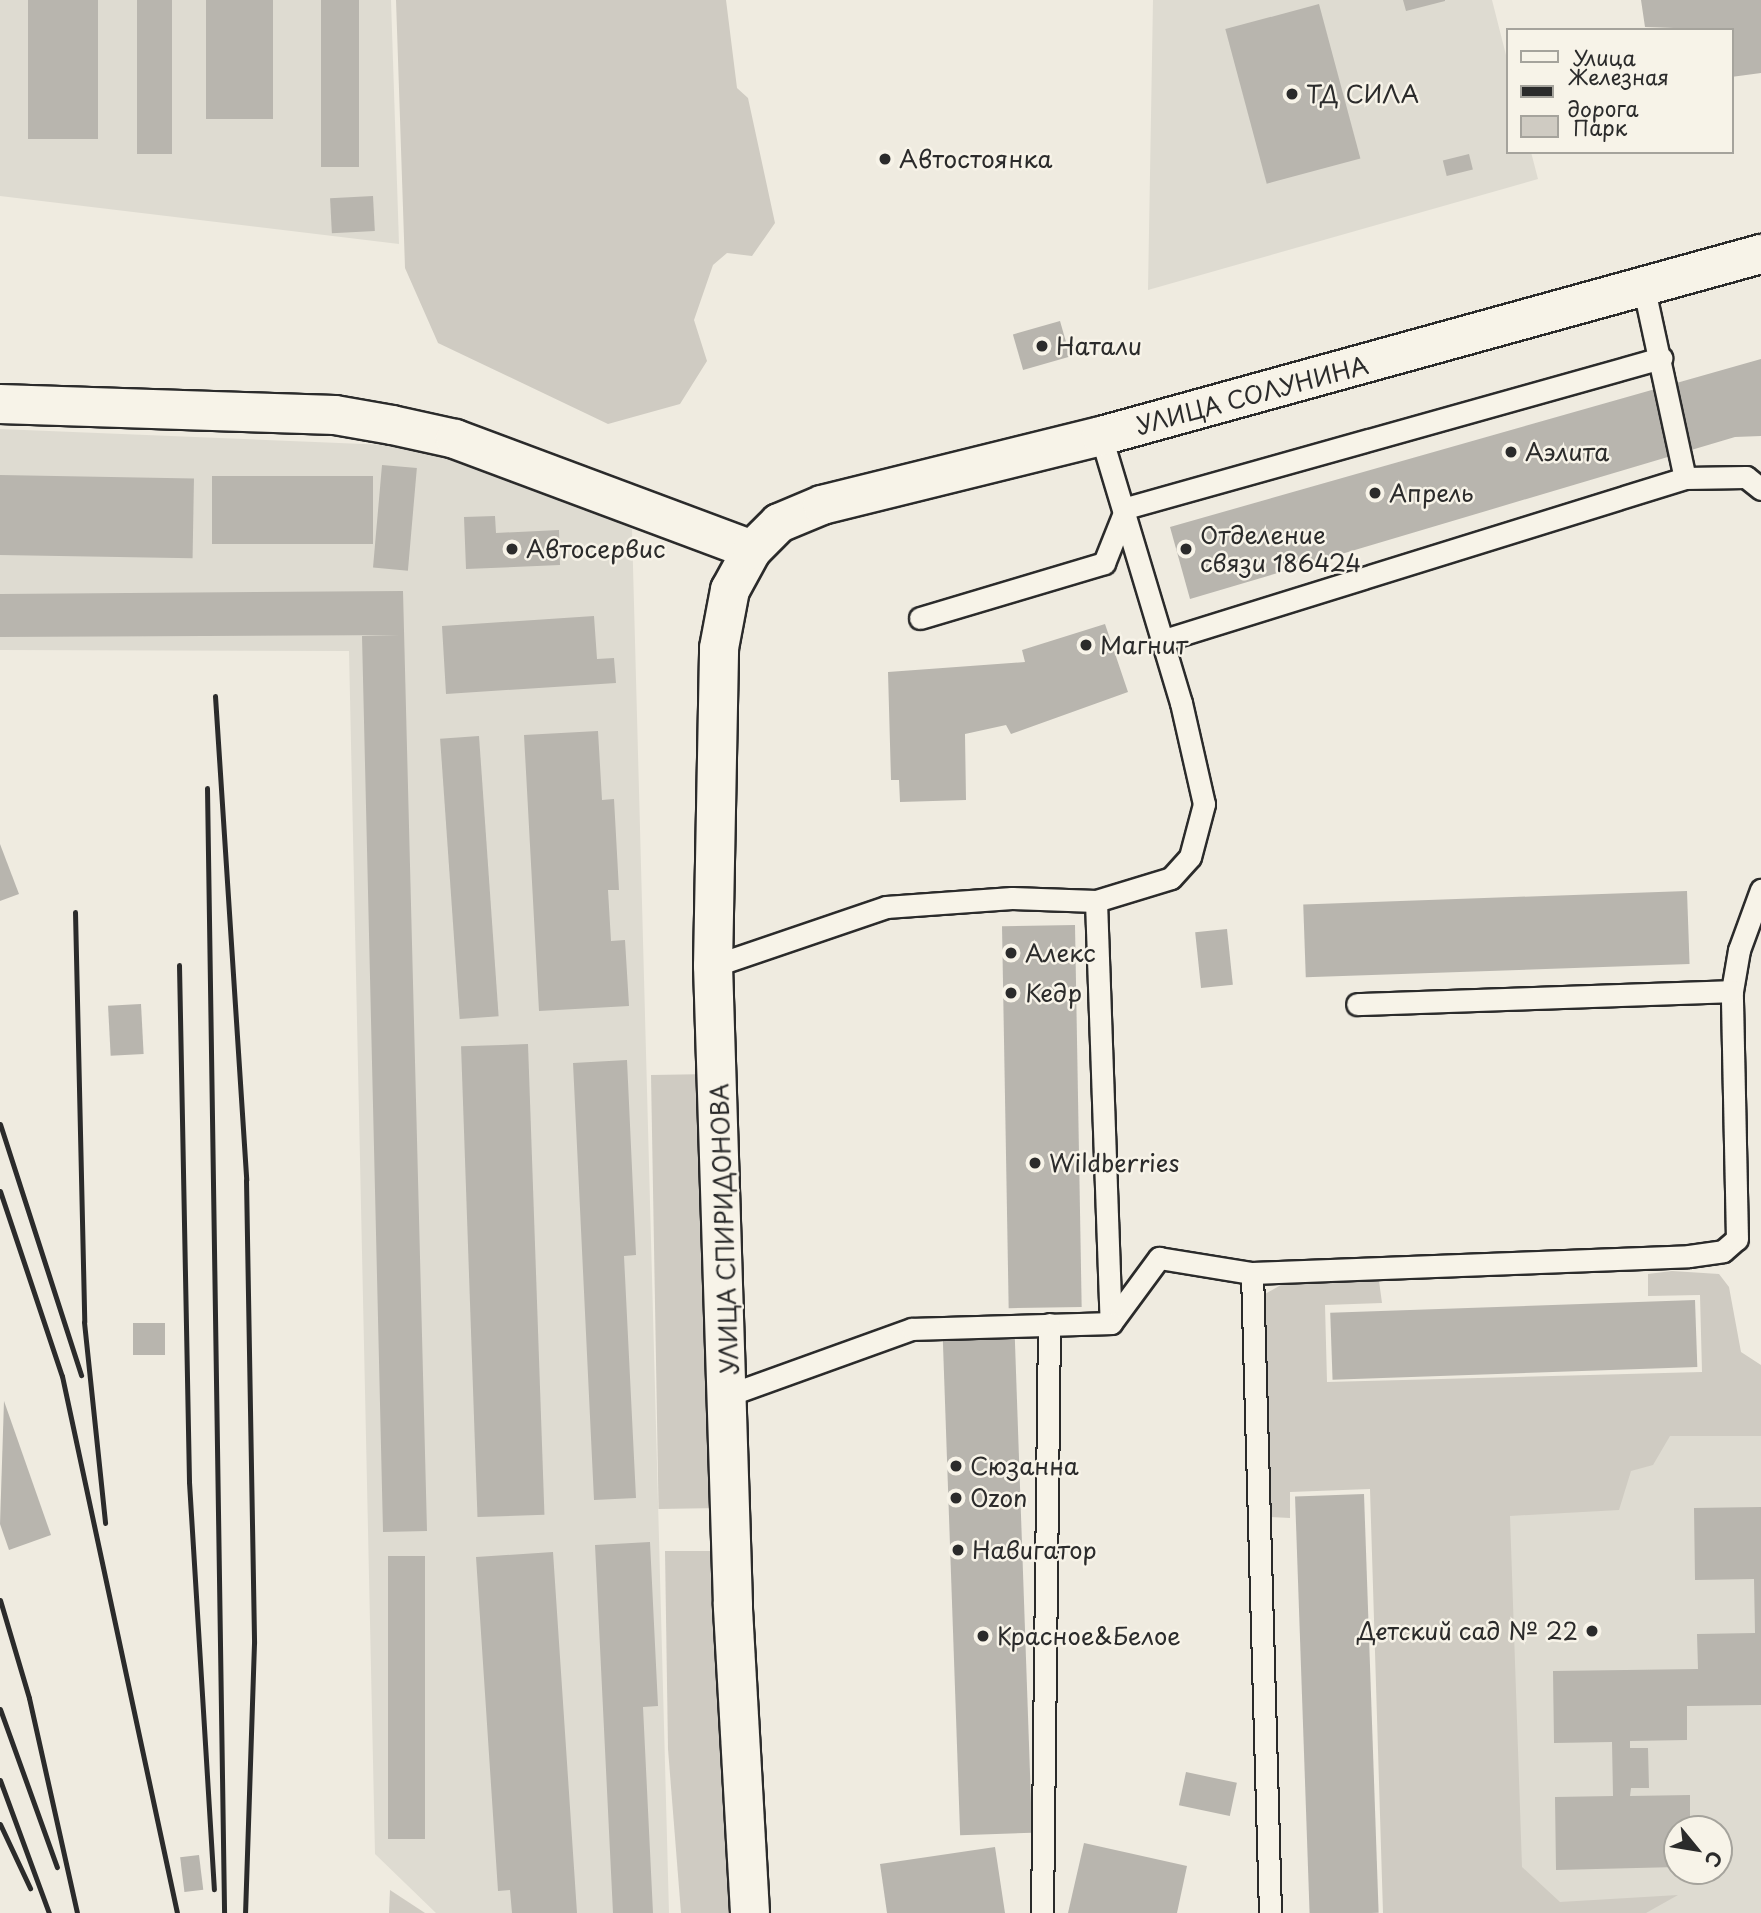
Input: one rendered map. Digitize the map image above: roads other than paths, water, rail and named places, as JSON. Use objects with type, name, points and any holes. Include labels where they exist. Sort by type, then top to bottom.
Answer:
[{"type":"street","name":"УЛИЦА СОЛУНИНА","points":[[752,550],[779,523],[822,505],[1101,436],[1644,289],[1761,254]]},
{"type":"street","points":[[0,404],[335,415],[392,425],[468,443],[752,550]]},
{"type":"street","name":"УЛИЦА СПИРИДОНОВА","points":[[750,1913],[733,1605],[731,1394],[713,966],[719,648],[730,590],[752,550]]},
{"type":"lane","points":[[1644,289],[1685,478]]},
{"type":"lane","points":[[1126,508],[1661,358]]},
{"type":"lane","points":[[713,966],[886,907],[1013,898],[1096,901],[1171,878],[1190,857],[1203,804],[1126,508],[1101,436]]},
{"type":"lane","points":[[1161,641],[1685,478],[1746,477],[1761,489]]},
{"type":"lane","points":[[920,618],[1104,563],[1126,508]]},
{"type":"lane","points":[[1111,1323],[1160,1258],[1252,1273],[1723,1251],[1737,1239],[1732,991],[1738,950],[1761,890]]},
{"type":"lane","points":[[1096,901],[1111,1323]]},
{"type":"lane","points":[[1357,1004],[1732,991]]},
{"type":"lane","points":[[1252,1273],[1270,1913]]},
{"type":"lane","points":[[731,1394],[912,1329],[1111,1323]]},
{"type":"lane","points":[[1042,1913],[1049,1324]]},
{"type":"railway","points":[[215,696],[246,1180],[254,1643],[245,1913]]},
{"type":"railway","points":[[207,788],[224,1913]]},
{"type":"railway","points":[[75,912],[84,1322],[105,1523]]},
{"type":"railway","points":[[179,965],[189,1482],[214,1889]]},
{"type":"railway","points":[[0,1124],[81,1375]]},
{"type":"railway","points":[[0,1191],[62,1376],[177,1913]]},
{"type":"railway","points":[[0,1600],[29,1698],[77,1913]]},
{"type":"railway","points":[[0,1709],[57,1867]]},
{"type":"railway","points":[[0,1780],[49,1913]]},
{"type":"railway","points":[[0,1824],[30,1888]]},
{"type":"place","name":"ТД СИЛА","points":[[1292,94]]},
{"type":"place","name":"Автостоянка","points":[[885,159]]},
{"type":"place","name":"Натали","points":[[1042,346]]},
{"type":"place","name":"Аэлита","points":[[1511,452]]},
{"type":"place","name":"Апрель","points":[[1375,493]]},
{"type":"place","name":"Автосервис","points":[[512,549]]},
{"type":"place","name":"Отделение связи 186424","points":[[1186,549]]},
{"type":"place","name":"Магнит","points":[[1086,645]]},
{"type":"place","name":"Алекс","points":[[1011,953]]},
{"type":"place","name":"Кедр","points":[[1011,993]]},
{"type":"place","name":"Wildberries","points":[[1035,1163]]},
{"type":"place","name":"Сюзанна","points":[[956,1466]]},
{"type":"place","name":"Ozon","points":[[956,1498]]},
{"type":"place","name":"Навигатор","points":[[958,1550]]},
{"type":"place","name":"Детский сад № 22","points":[[1592,1631]]},
{"type":"place","name":"Красное&Белое","points":[[983,1636]]}]
